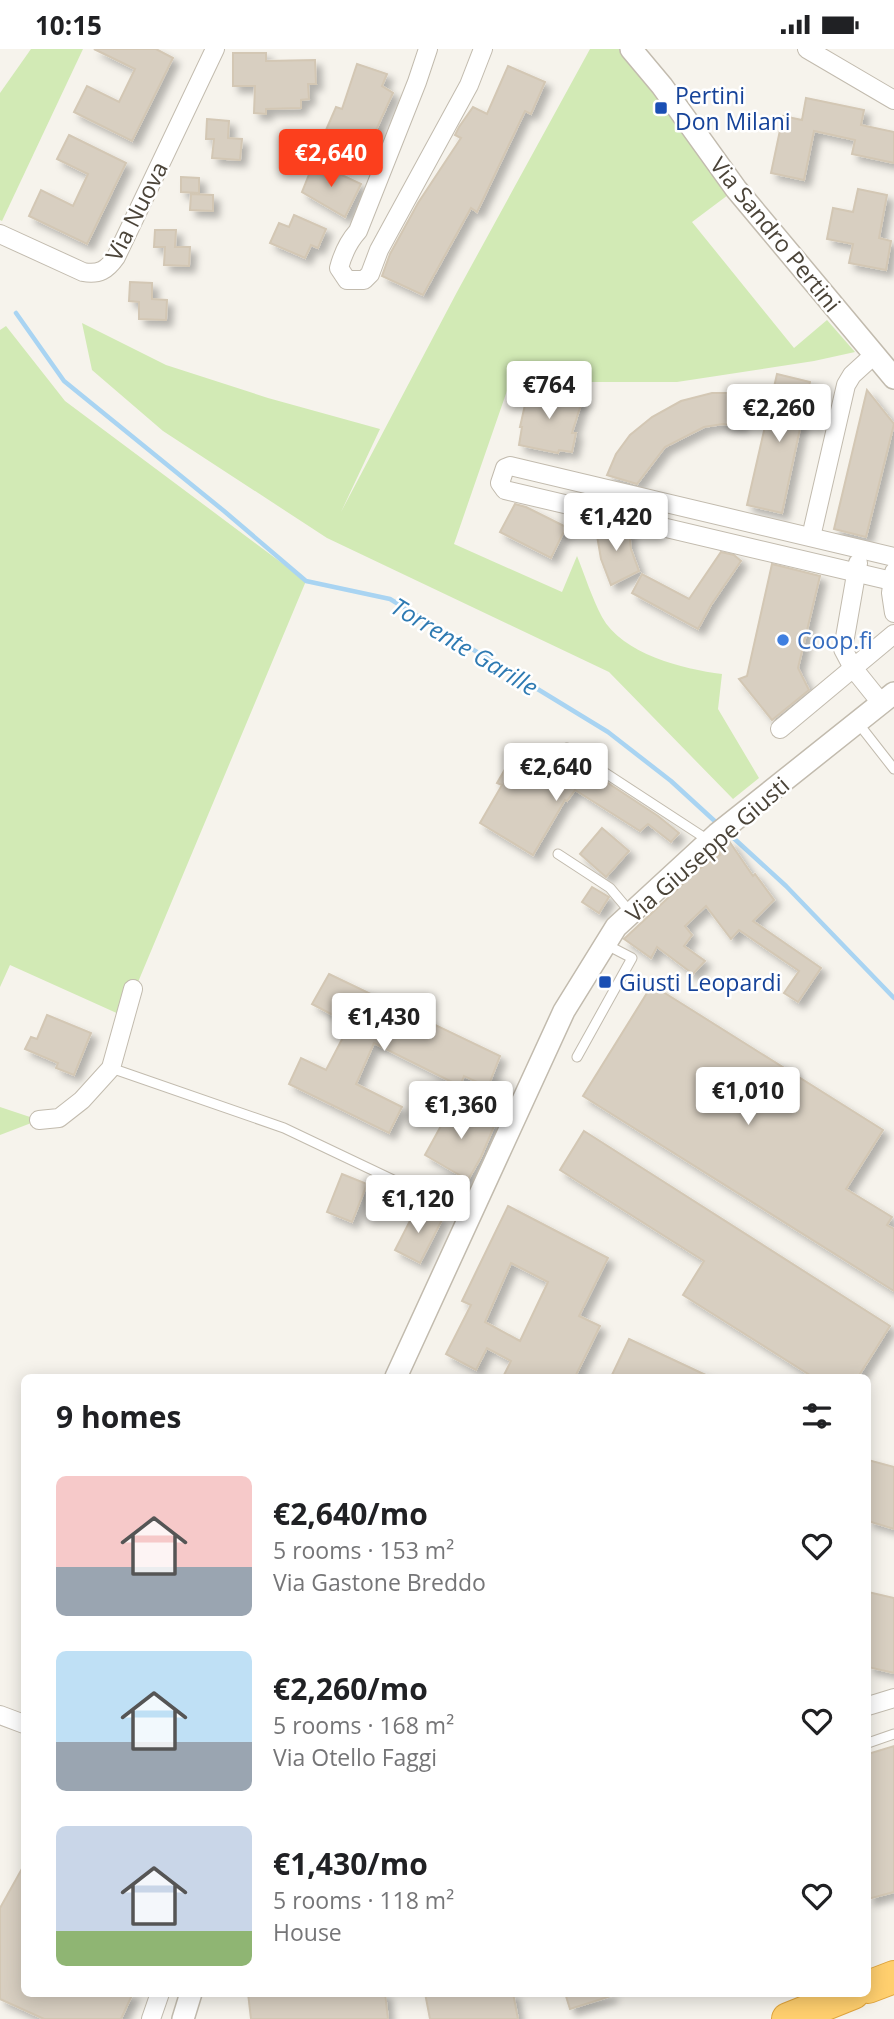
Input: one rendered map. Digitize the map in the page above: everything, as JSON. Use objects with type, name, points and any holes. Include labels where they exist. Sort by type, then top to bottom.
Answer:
[{"type":"highway","points":[[871,1986],[894,1977]]},
{"type":"highway","points":[[788,2019],[843,1997]]},
{"type":"street","name":"Via Nuova","points":[[0,234],[83,272],[92,274],[108,268],[116,257],[215,49]]},
{"type":"street","points":[[428,49],[358,231],[348,242],[342,257],[339,268],[348,280],[363,279],[370,274],[379,250],[469,85],[483,49]]},
{"type":"street","name":"Via Sandro Pertini","points":[[631,49],[662,86],[736,189],[894,378]]},
{"type":"street","name":"Via Sandro Pertini","points":[[644,49],[662,86]]},
{"type":"street","points":[[807,49],[894,100]]},
{"type":"street","points":[[811,537],[846,385],[852,375],[875,354]]},
{"type":"street","points":[[894,557],[510,466],[505,468],[500,483],[505,490],[856,572],[893,576],[891,603],[894,613]]},
{"type":"street","points":[[757,548],[762,527]]},
{"type":"street","points":[[861,549],[843,649],[853,668],[888,699]]},
{"type":"street","points":[[780,729],[894,633]]},
{"type":"street","name":"Via Giuseppe Giusti","points":[[397,1374],[564,1011],[616,927],[713,838],[888,699]]},
{"type":"street","points":[[39,1121],[59,1118],[82,1100],[111,1068],[133,989]]},
{"type":"street","points":[[871,1705],[894,1698]]},
{"type":"street","points":[[0,1716],[21,1723]]},
{"type":"street","points":[[151,2019],[159,1997]]},
{"type":"street","points":[[183,2019],[190,1997]]},
{"type":"lane","points":[[858,723],[894,769]]},
{"type":"lane","points":[[567,748],[713,838]]},
{"type":"lane","points":[[558,855],[610,888],[631,913]]},
{"type":"lane","points":[[577,1057],[632,958],[605,944]]},
{"type":"lane","points":[[111,1068],[284,1129],[469,1216]]},
{"type":"lane","points":[[871,1742],[894,1734]]},
{"type":"green space","points":[[31,49],[83,49],[2,221],[0,93]]},
{"type":"green space","points":[[590,49],[623,49],[728,195],[692,222],[794,348],[827,320],[855,352],[677,382],[511,379],[454,544],[562,592],[577,556],[602,617],[611,630],[624,641],[672,664],[722,674],[718,709],[759,778],[733,799],[609,672],[327,538],[163,431],[92,370],[82,323],[166,365],[268,398],[380,429],[341,512]]},
{"type":"green space","points":[[6,326],[65,401],[306,581],[128,1006],[121,1015],[10,965],[0,987],[0,330]]},
{"type":"green space","points":[[0,1107],[39,1120],[0,1135]]},
{"type":"building","points":[[94,49],[156,49],[173,58],[132,141],[74,112],[87,86],[119,102],[135,69]]},
{"type":"building","points":[[233,53],[266,53],[266,61],[315,60],[316,84],[308,84],[309,99],[301,100],[301,108],[266,109],[266,114],[254,113],[255,86],[233,86]]},
{"type":"building","points":[[357,64],[387,74],[382,86],[393,93],[365,154],[323,137],[336,107],[342,109]]},
{"type":"building","points":[[508,66],[545,82],[531,114],[525,111],[477,212],[471,208],[423,295],[382,276],[390,254],[418,203],[461,138],[455,135],[459,127],[473,107],[487,114]]},
{"type":"building","points":[[806,98],[864,110],[861,125],[894,132],[894,163],[852,154],[855,140],[814,131],[804,180],[771,173],[783,116],[802,120]]},
{"type":"building","points":[[207,119],[229,121],[228,138],[242,139],[240,160],[212,158],[214,139],[206,139]]},
{"type":"building","points":[[69,135],[126,163],[87,244],[29,216],[41,190],[73,206],[88,174],[57,159]]},
{"type":"building","points":[[314,162],[361,184],[345,217],[302,192]]},
{"type":"building","points":[[181,177],[199,178],[199,193],[181,192]]},
{"type":"building","points":[[858,189],[887,195],[879,238],[891,241],[886,270],[849,263],[853,244],[827,239],[833,208],[853,212]]},
{"type":"building","points":[[191,194],[213,195],[213,211],[190,210]]},
{"type":"building","points":[[294,215],[326,229],[318,248],[311,245],[305,258],[270,243],[279,223],[289,227]]},
{"type":"building","points":[[155,230],[176,230],[175,247],[190,247],[189,266],[164,265],[165,247],[154,247]]},
{"type":"building","points":[[130,282],[152,283],[152,299],[167,300],[166,320],[139,319],[139,302],[129,301]]},
{"type":"building","points":[[777,374],[810,382],[782,513],[747,505]]},
{"type":"building","points":[[529,387],[583,398],[572,433],[576,433],[572,452],[559,450],[558,453],[519,445]]},
{"type":"building","points":[[867,390],[894,424],[866,537],[834,529]]},
{"type":"building","points":[[712,393],[744,393],[741,426],[723,424],[704,427],[665,447],[637,484],[607,475],[616,454],[630,435],[652,417],[681,401]]},
{"type":"building","points":[[515,504],[566,527],[551,558],[500,532]]},
{"type":"building","points":[[595,524],[629,531],[631,549],[639,571],[611,585],[601,559]]},
{"type":"building","points":[[721,552],[734,555],[741,561],[698,629],[632,593],[642,574],[689,599]]},
{"type":"building","points":[[772,564],[820,576],[798,668],[809,690],[772,720],[739,679],[747,676]]},
{"type":"building","points":[[515,752],[563,781],[565,777],[570,780],[579,764],[679,833],[671,842],[648,824],[640,831],[575,790],[567,801],[565,800],[533,855],[480,823],[502,785],[497,783]]},
{"type":"building","points":[[602,828],[629,851],[606,877],[580,854]]},
{"type":"building","points":[[729,841],[753,876],[755,874],[774,900],[753,921],[821,968],[798,1002],[784,993],[799,971],[739,930],[731,939],[706,906],[685,926],[692,935],[684,946],[705,961],[693,974],[657,947],[651,958],[624,939],[699,869],[720,855],[718,851]]},
{"type":"building","points":[[592,887],[609,897],[599,913],[582,902]]},
{"type":"building","points":[[329,974],[500,1056],[488,1087],[464,1076],[460,1086],[374,1043],[356,1084],[402,1107],[389,1133],[289,1084],[301,1058],[326,1070],[350,1024],[312,1004]]},
{"type":"building","points":[[652,985],[883,1130],[846,1189],[892,1217],[887,1225],[894,1229],[894,1291],[583,1096]]},
{"type":"building","points":[[47,1015],[91,1033],[74,1075],[56,1068],[58,1063],[25,1049],[31,1037],[37,1039]]},
{"type":"building","points":[[453,1104],[495,1124],[468,1180],[425,1155]]},
{"type":"building","points":[[584,1131],[890,1326],[860,1374],[808,1374],[683,1295],[704,1261],[560,1170]]},
{"type":"building","points":[[342,1174],[367,1184],[352,1222],[327,1212]]},
{"type":"building","points":[[508,1206],[608,1258],[579,1316],[600,1326],[576,1374],[504,1374],[511,1361],[487,1348],[476,1370],[446,1354],[471,1305],[462,1301]],"holes":[[[511,1263],[548,1282],[520,1341],[485,1322]]]},
{"type":"building","points":[[417,1207],[442,1220],[420,1263],[395,1250]]},
{"type":"building","points":[[629,1339],[704,1374],[612,1374]]},
{"type":"building","points":[[871,1461],[894,1467],[894,1529],[871,1522]]},
{"type":"building","points":[[871,1593],[894,1598],[894,1673],[871,1668]]},
{"type":"building","points":[[894,1746],[894,1892],[871,1898],[871,1753]]},
{"type":"building","points":[[21,1870],[21,1997],[131,1997],[121,2019],[44,2019],[0,1999],[0,1908]]},
{"type":"building","points":[[248,1997],[385,1997],[388,2019],[251,2019]]},
{"type":"building","points":[[426,1997],[514,1997],[518,2019],[430,2019]]},
{"type":"building","points":[[566,1997],[608,1997],[570,2009]]},
{"type":"waterway","name":"Torrente Garille","points":[[16,313],[64,381],[306,581],[390,599],[608,732],[671,781],[719,825]]},
{"type":"waterway","name":"Torrente Garille","points":[[728,833],[786,886],[894,998]]},
{"type":"place","name":"Pertini Don Milani","points":[[661,108]]},
{"type":"place","name":"Coop.fi","points":[[783,640]]},
{"type":"place","name":"Giusti Leopardi","points":[[605,982]]}]
